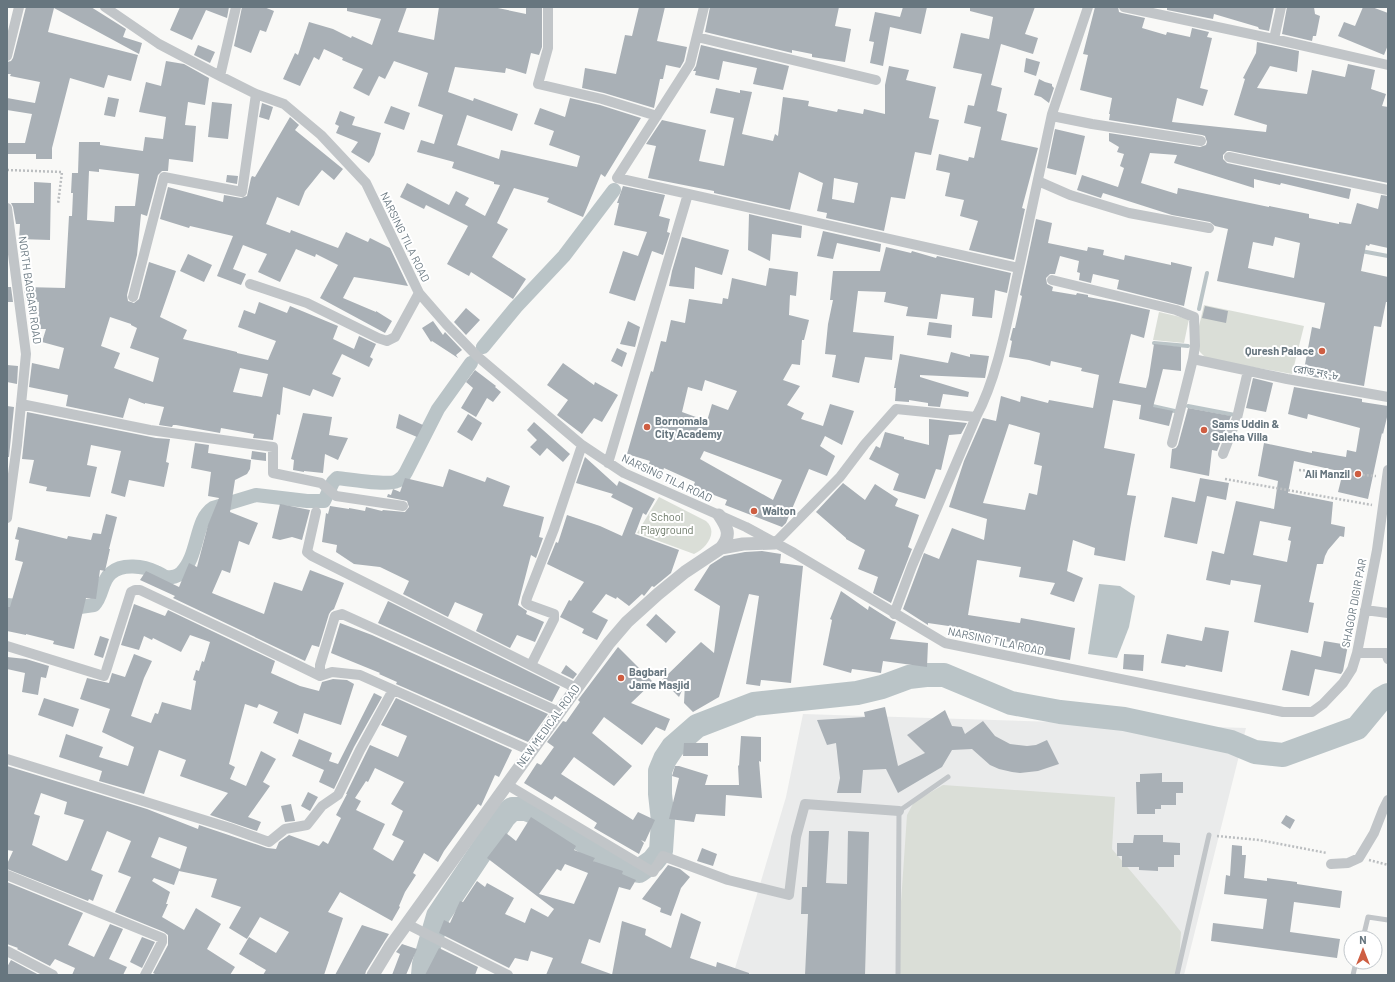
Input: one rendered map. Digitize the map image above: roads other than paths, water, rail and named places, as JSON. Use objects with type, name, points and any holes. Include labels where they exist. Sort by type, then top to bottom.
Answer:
[{"type":"street","points":[[7,56],[19,7]]},
{"type":"street","name":"NARSING TILA ROAD","points":[[105,7],[159,44],[256,94],[284,104],[322,135],[366,183],[419,293],[446,324],[477,356],[582,446],[624,473],[719,515],[794,553],[945,644],[1283,712],[1299,713]]},
{"type":"street","points":[[220,76],[236,7]]},
{"type":"street","points":[[548,7],[548,48],[538,84],[602,99],[657,116]]},
{"type":"street","points":[[704,7],[690,64],[617,178],[1019,268]]},
{"type":"street","points":[[894,614],[912,566],[984,401],[994,371],[1019,268],[1052,116],[1088,7]]},
{"type":"street","points":[[1124,7],[1388,65]]},
{"type":"street","points":[[1274,39],[1281,7]]},
{"type":"street","points":[[697,37],[876,80]]},
{"type":"street","points":[[133,298],[164,177],[242,192],[256,94]]},
{"type":"street","points":[[1052,116],[1201,141]]},
{"type":"street","points":[[1229,157],[1388,190]]},
{"type":"street","points":[[1038,180],[1070,195],[1129,213],[1209,228]]},
{"type":"street","points":[[608,463],[688,194]]},
{"type":"street","name":"NORTH BAGBARI ROAD","points":[[7,208],[26,354],[17,446],[7,518]]},
{"type":"street","points":[[1052,280],[1176,310],[1194,317],[1195,346],[1193,359],[1172,443]]},
{"type":"street","points":[[250,284],[307,303],[387,341],[395,337],[419,293]]},
{"type":"street","name":"রোড নং-৮","points":[[1193,359],[1248,371],[1388,397]]},
{"type":"street","points":[[1223,454],[1237,418],[1248,371]]},
{"type":"street","points":[[21,404],[150,430],[274,447],[273,473],[321,483],[336,496],[403,506]]},
{"type":"street","points":[[775,543],[840,477],[896,409],[976,417]]},
{"type":"street","points":[[531,665],[554,619],[554,614],[529,605],[526,602],[554,529],[582,446]]},
{"type":"street","name":"SHAGOR DIGIR PAR","points":[[1299,713],[1312,712],[1324,704],[1343,683],[1352,669],[1357,653],[1378,550],[1388,470]]},
{"type":"street","points":[[316,512],[307,552],[312,556],[576,688]]},
{"type":"street","points":[[719,515],[728,531],[727,540],[721,548]]},
{"type":"street","name":"NEW MEDICAL ROAD","points":[[373,975],[390,947],[506,784],[609,643],[627,622],[673,581],[721,548],[738,544],[775,543]]},
{"type":"street","points":[[7,646],[104,676],[131,592],[140,590],[320,676],[332,672],[360,675],[531,751]]},
{"type":"street","points":[[1365,610],[1388,613]]},
{"type":"street","points":[[320,676],[320,665],[335,616],[342,614],[558,712]]},
{"type":"street","points":[[1357,653],[1386,653],[1388,659]]},
{"type":"street","points":[[7,759],[230,828],[269,842],[285,829],[307,825],[322,806],[338,795],[360,750],[393,690]]},
{"type":"street","points":[[506,784],[653,872],[663,856],[728,880],[789,895],[796,837],[805,804],[899,811]]},
{"type":"street","points":[[1332,859],[1348,863],[1359,858],[1374,833],[1382,810],[1388,800]]},
{"type":"street","points":[[7,875],[162,938],[145,975]]},
{"type":"street","points":[[407,924],[508,975]]},
{"type":"street","points":[[7,951],[53,975]]},
{"type":"lane","points":[[898,975],[899,811],[948,777]]},
{"type":"lane","points":[[1177,975],[1209,835]]},
{"type":"lane","points":[[1365,930],[1368,917],[1388,920]]},
{"type":"waterway","points":[[483,347],[516,307],[564,256],[614,190]]},
{"type":"waterway","points":[[1361,251],[1388,256]]},
{"type":"waterway","points":[[1199,309],[1207,273]]},
{"type":"waterway","points":[[1154,343],[1188,346]]},
{"type":"waterway","points":[[66,609],[94,605],[99,597],[105,580],[111,573],[121,568],[133,566],[145,568],[169,577],[180,574],[187,566],[191,557],[203,520],[207,513],[213,508],[256,495],[307,501],[324,501],[333,482],[337,478],[386,483],[397,481],[403,477],[438,409],[471,363]]},
{"type":"waterway","points":[[1148,405],[1179,412]]},
{"type":"waterway","points":[[1188,406],[1235,415]]},
{"type":"waterway","points":[[7,605],[29,607]]},
{"type":"waterway","points":[[423,975],[424,964],[438,916],[504,817],[512,809],[526,809],[544,816],[614,860],[628,868],[639,871],[653,861],[661,851],[663,821],[660,794],[660,771],[665,759],[673,747],[697,726],[754,704],[857,693],[882,687],[909,677],[944,675],[1011,703],[1060,712],[1124,719],[1231,742],[1255,752],[1283,755],[1357,728],[1381,699],[1388,695]]},
{"type":"place","name":"Quresh Palace","points":[[1322,351]]},
{"type":"place","name":"Bornomala City Academy","points":[[647,427]]},
{"type":"place","name":"Sams Uddin & Saleha Villa","points":[[1204,430]]},
{"type":"place","name":"Ali Manzil","points":[[1358,474]]},
{"type":"place","name":"Walton","points":[[754,511]]},
{"type":"place","name":"Bagbari Jame Masjid","points":[[621,678]]},
{"type":"park label","name":"School Playground","points":[[667,523]]}]
